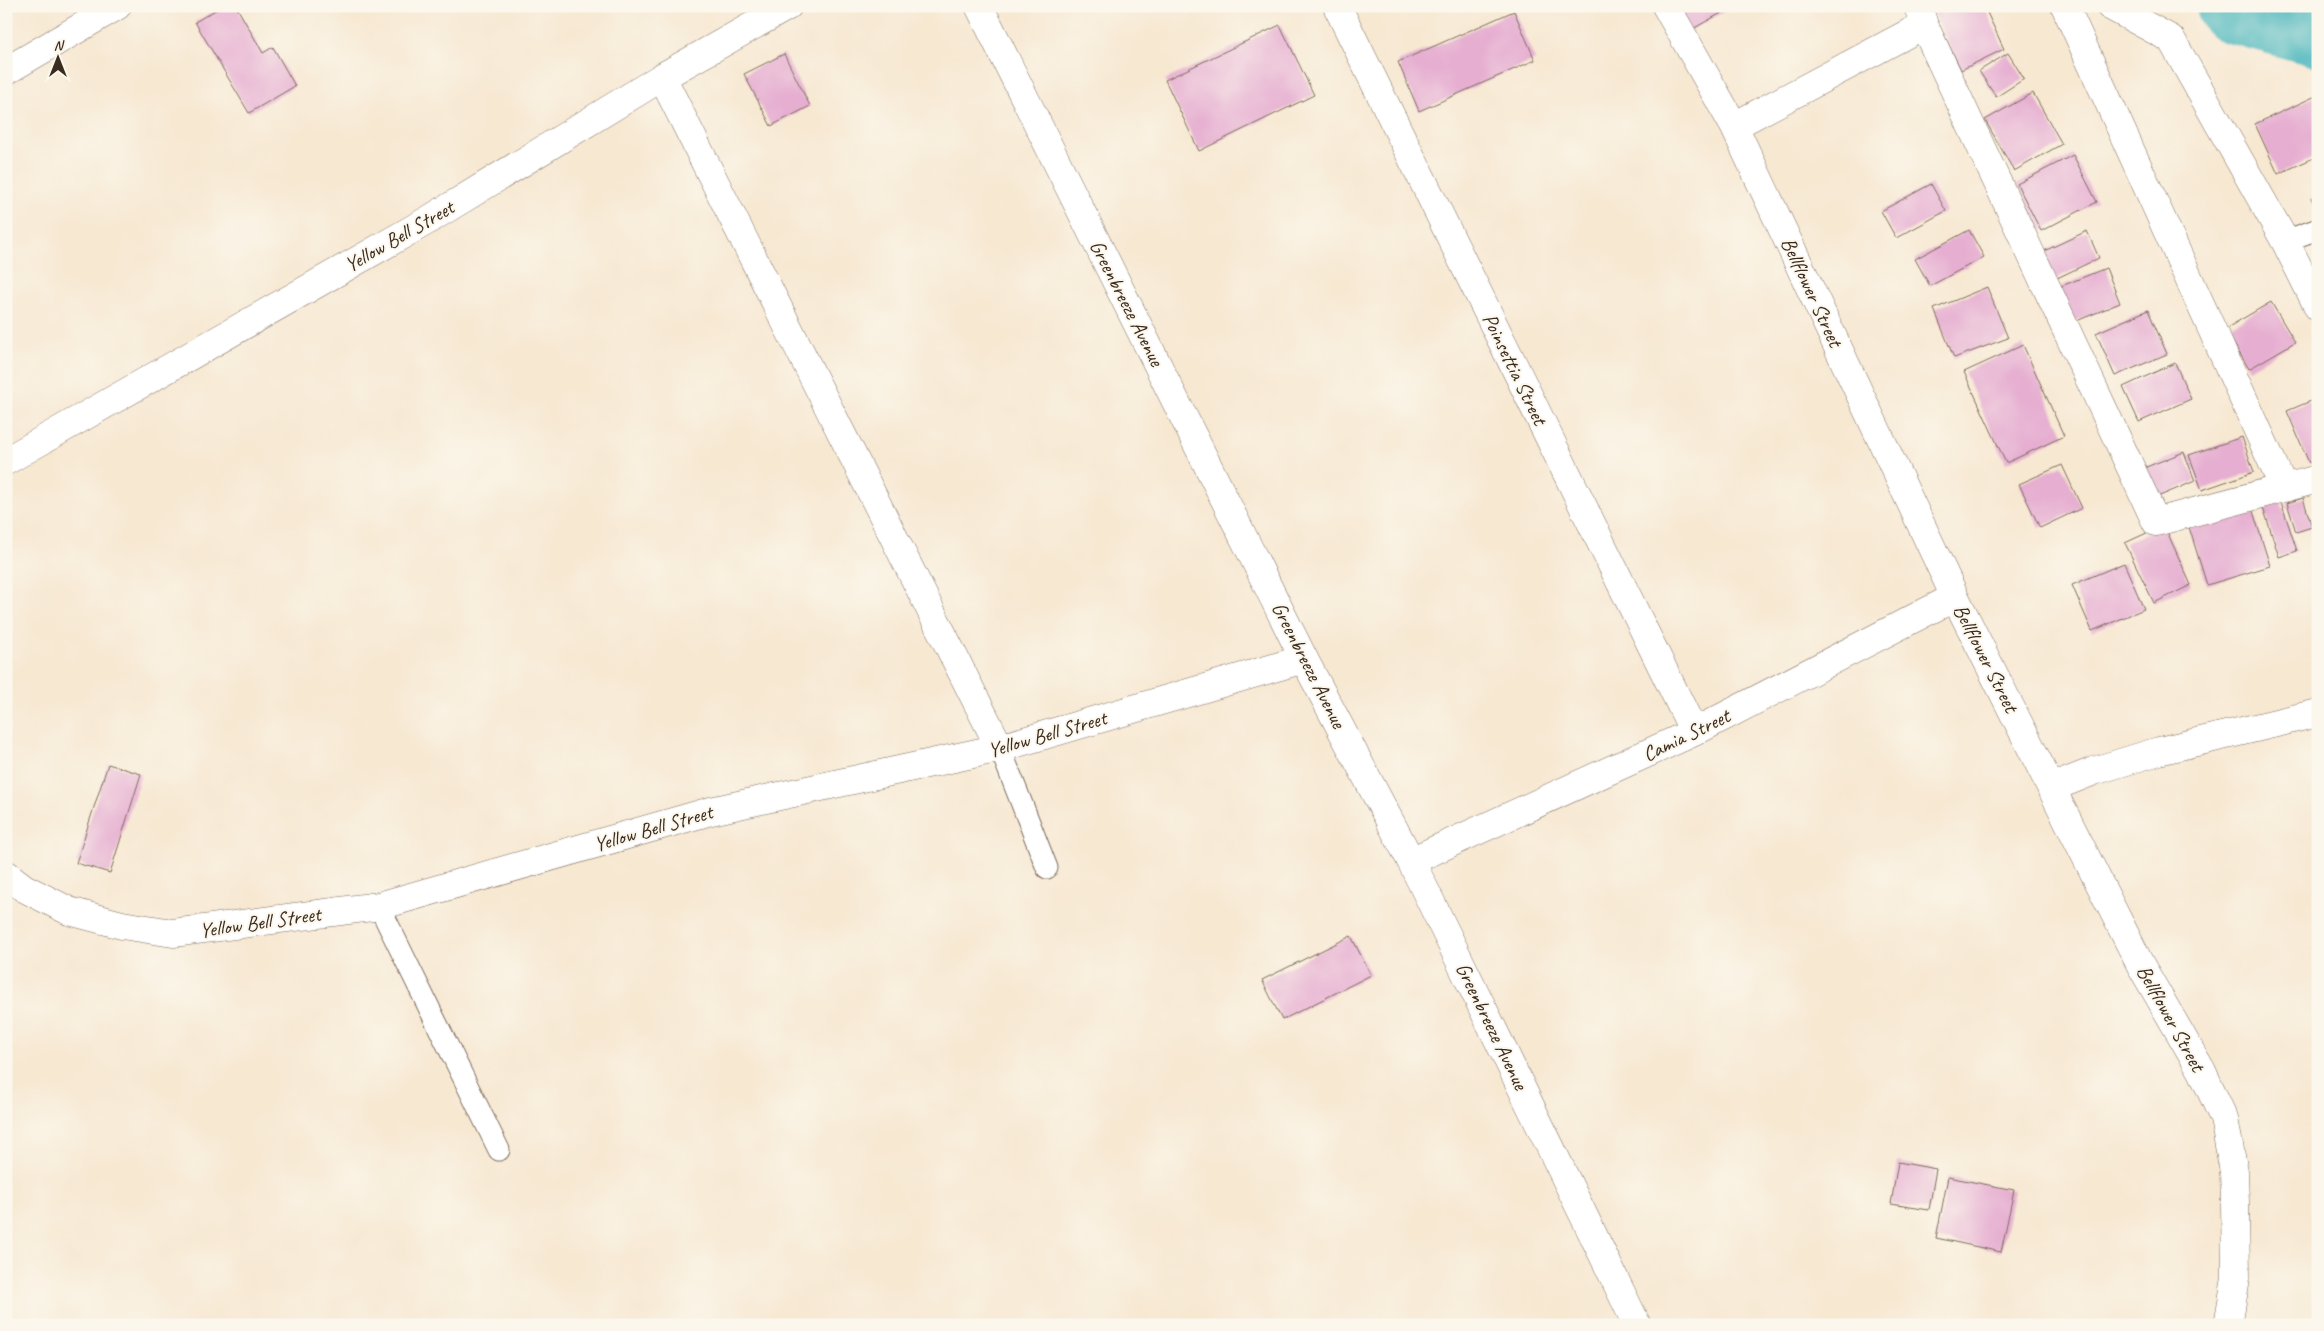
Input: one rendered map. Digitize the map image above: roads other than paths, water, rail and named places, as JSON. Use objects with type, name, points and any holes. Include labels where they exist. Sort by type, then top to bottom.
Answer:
[{"type":"street","points":[[6,71],[117,6]]},
{"type":"street","name":"Yellow Bell Street","points":[[6,461],[425,222],[662,78],[788,6]]},
{"type":"street","name":"Greenbreeze Avenue","points":[[979,6],[1304,659],[1411,861],[1637,1325]]},
{"type":"street","name":"Poinsettia Street","points":[[1337,6],[1694,732]]},
{"type":"street","name":"Bellflower Street","points":[[1666,6],[1734,126],[1954,596],[2140,964],[2202,1071],[2224,1119],[2234,1172],[2235,1212],[2236,1278],[2228,1325]]},
{"type":"street","points":[[2065,6],[2284,488]]},
{"type":"street","points":[[2110,6],[2171,39],[2285,241],[2318,307]]},
{"type":"street","points":[[1734,126],[1921,16],[2156,522],[2318,479]]},
{"type":"street","points":[[662,78],[1000,748]]},
{"type":"street","name":"Camia Street","points":[[1411,861],[1694,732],[1954,596]]},
{"type":"street","name":"Yellow Bell Street","points":[[6,874],[24,888],[69,910],[122,925],[173,933],[379,906],[711,811],[1000,748],[1304,659]]},
{"type":"street","points":[[2051,788],[2094,771],[2143,756],[2318,713]]},
{"type":"lane","points":[[2285,241],[2318,229]]},
{"type":"lane","points":[[1000,748],[1047,868]]},
{"type":"lane","points":[[379,906],[499,1150]]},
{"type":"waterway","points":[[2234,6],[2318,29]]}]
